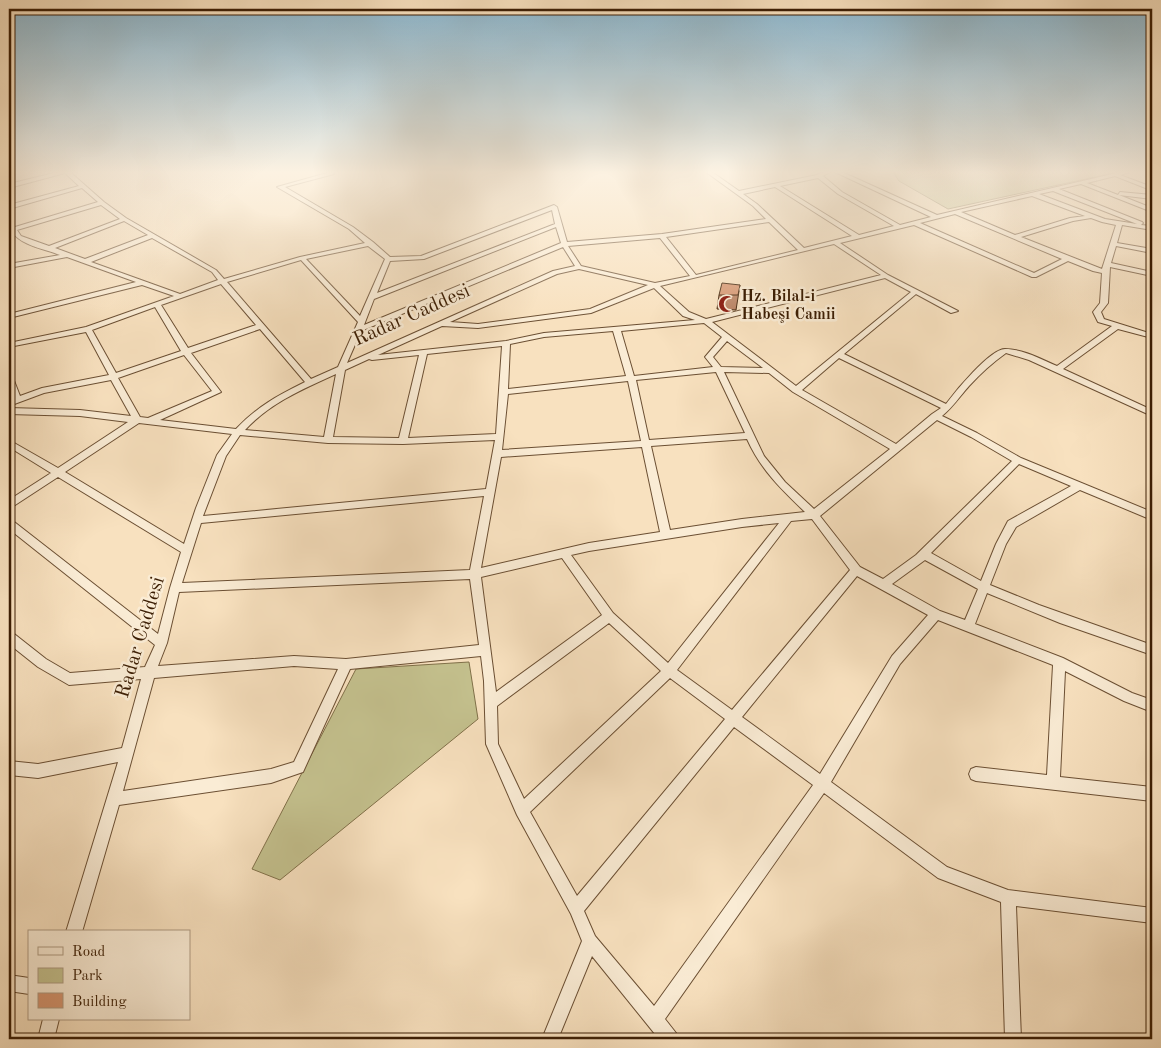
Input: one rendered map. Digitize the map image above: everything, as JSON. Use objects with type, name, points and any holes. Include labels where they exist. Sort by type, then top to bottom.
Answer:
[{"type":"street","points":[[37,221],[10,228],[18,237],[47,249],[180,296]]},
{"type":"street","points":[[47,249],[119,221]]},
{"type":"street","points":[[127,221],[214,272],[310,383]]},
{"type":"street","points":[[338,221],[351,228],[388,259],[422,258],[518,221]]},
{"type":"street","points":[[557,221],[564,244],[579,267]]},
{"type":"street","points":[[358,330],[564,244],[662,236],[766,221]]},
{"type":"street","points":[[773,221],[803,250]]},
{"type":"street","points":[[832,221],[858,237]]},
{"type":"street","points":[[889,221],[900,227]]},
{"type":"street","name":"Radar Caddesi","points":[[75,930],[149,673],[160,643],[197,520],[222,455],[238,432],[252,417],[269,404],[310,383],[555,272],[579,267],[655,284],[694,277],[922,221]]},
{"type":"street","points":[[976,221],[1095,270],[1106,268],[1152,274]]},
{"type":"street","points":[[1015,237],[1066,221]]},
{"type":"street","points":[[1107,221],[1152,228]]},
{"type":"street","points":[[1134,221],[1152,228]]},
{"type":"street","points":[[915,223],[1034,276],[1067,259]]},
{"type":"street","points":[[371,298],[558,224]]},
{"type":"street","points":[[1119,224],[1106,268],[1104,303],[1097,312],[1101,320],[1152,336]]},
{"type":"street","points":[[84,262],[152,236]]},
{"type":"street","points":[[662,236],[694,277]]},
{"type":"street","points":[[836,242],[886,276],[954,311]]},
{"type":"street","points":[[9,345],[88,329],[223,281],[302,258],[370,243]]},
{"type":"street","points":[[1114,244],[1152,251]]},
{"type":"street","points":[[9,266],[65,255]]},
{"type":"street","points":[[302,258],[361,321]]},
{"type":"street","points":[[328,440],[341,369],[388,259]]},
{"type":"street","points":[[364,358],[506,343],[544,335],[706,321],[886,276]]},
{"type":"street","points":[[9,316],[141,283]]},
{"type":"street","points":[[441,324],[478,326],[591,311],[655,284],[686,314],[706,321],[796,390],[896,448]]},
{"type":"street","points":[[796,390],[916,291]]},
{"type":"street","points":[[148,421],[217,392],[186,352],[157,304]]},
{"type":"street","points":[[9,403],[42,391],[112,377],[261,326]]},
{"type":"street","points":[[1057,370],[1116,326]]},
{"type":"street","points":[[616,328],[631,378],[666,535]]},
{"type":"street","points":[[88,329],[112,377],[137,420]]},
{"type":"street","points":[[726,338],[709,357],[718,369],[760,457],[782,484],[814,515],[856,570],[936,614],[1059,662],[1128,697],[1152,706]]},
{"type":"street","points":[[506,343],[500,438],[475,574],[485,650],[492,744],[522,810],[576,909],[590,941],[670,1039]]},
{"type":"street","points":[[175,588],[475,574],[589,547],[814,515],[947,408],[967,383],[990,361],[1004,351],[1032,358],[1152,413]]},
{"type":"street","points":[[403,441],[423,353]]},
{"type":"street","points":[[839,355],[947,408]]},
{"type":"street","points":[[504,392],[718,369],[771,371]]},
{"type":"street","points":[[9,378],[18,400]]},
{"type":"street","points":[[9,411],[80,413],[238,432],[328,440],[403,441],[500,438]]},
{"type":"street","points":[[935,416],[1018,460],[1152,516]]},
{"type":"street","points":[[9,505],[137,420]]},
{"type":"street","points":[[496,454],[750,436]]},
{"type":"street","points":[[9,443],[188,551]]},
{"type":"street","points":[[883,585],[924,554],[1018,460]]},
{"type":"street","points":[[968,627],[1001,544],[1012,524],[1080,485]]},
{"type":"street","points":[[197,520],[490,492]]},
{"type":"street","points":[[522,810],[670,671],[788,518]]},
{"type":"street","points":[[9,524],[160,643]]},
{"type":"street","points":[[564,553],[609,616],[670,671],[943,873],[1008,897],[1152,916]]},
{"type":"street","points":[[924,554],[952,572],[984,587],[1064,620],[1152,650]]},
{"type":"street","points":[[576,909],[856,570]]},
{"type":"street","points":[[654,1020],[822,784],[896,660],[936,614]]},
{"type":"street","points":[[490,704],[609,616]]},
{"type":"street","points":[[9,637],[69,680],[294,661],[346,664],[485,650]]},
{"type":"street","points":[[1053,783],[1059,662]]},
{"type":"street","points":[[114,799],[272,776],[298,767],[346,664]]},
{"type":"street","points":[[9,768],[38,770],[127,754]]},
{"type":"street","points":[[976,774],[1152,794]]},
{"type":"street","points":[[1008,897],[1013,1039]]},
{"type":"street","points":[[550,1039],[590,941]]},
{"type":"street","points":[[9,983],[28,986]]},
{"type":"street","points":[[46,1039],[51,1020]]},
{"type":"green space","points":[[469,662],[478,719],[280,880],[252,869],[356,669]]},
{"type":"building","points":[[722,283],[740,285],[738,295],[719,295]]},
{"type":"place","name":"Hz. Bilal-i Habeşi Camii","points":[[727,304]]}]
